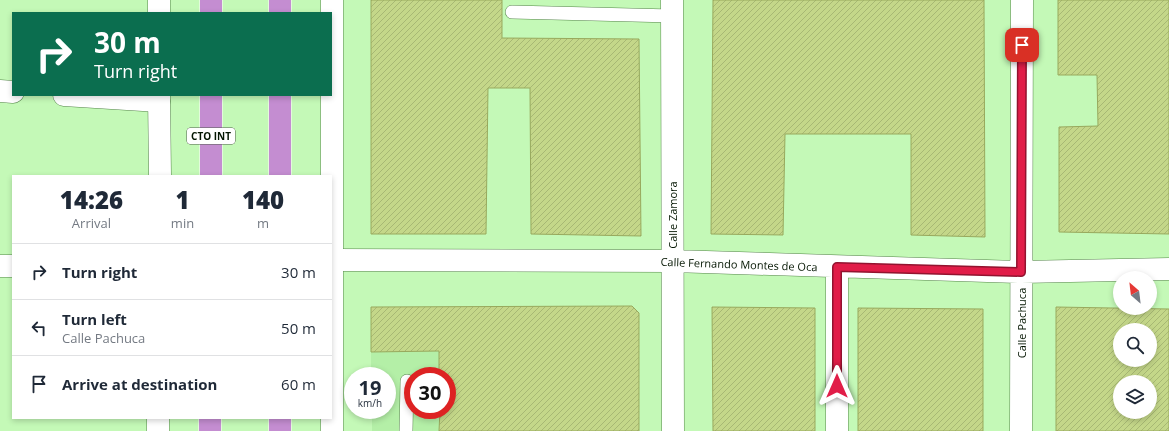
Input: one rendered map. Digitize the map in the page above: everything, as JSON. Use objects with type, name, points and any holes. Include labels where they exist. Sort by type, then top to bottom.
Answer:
[{"type":"highway","points":[[211,0],[211,12]]},
{"type":"highway","points":[[280,0],[280,12]]},
{"type":"highway","name":"CTO INT","points":[[211,96],[211,175]]},
{"type":"highway","points":[[280,96],[280,175]]},
{"type":"highway","points":[[210,419],[210,431]]},
{"type":"highway","points":[[280,419],[280,431]]},
{"type":"street","points":[[158,0],[159,12]]},
{"type":"street","points":[[332,0],[332,431]]},
{"type":"street","name":"Calle Pachuca","points":[[1021,431],[1022,0]]},
{"type":"street","name":"Calle Zamora","points":[[672,8],[673,431]]},
{"type":"street","points":[[0,91],[12,92]]},
{"type":"street","points":[[96,96],[159,98],[160,175]]},
{"type":"street","name":"Calle Fernando Montes de Oca","points":[[332,260],[672,262],[1021,272],[1169,269]]},
{"type":"street","points":[[0,266],[12,266]]},
{"type":"street","points":[[837,267],[837,431]]},
{"type":"street","points":[[158,419],[158,431]]},
{"type":"lane","points":[[512,12],[672,8]]},
{"type":"lane","points":[[406,419],[406,431]]},
{"type":"shaded area","points":[[371,307],[439,307],[439,367],[404,367],[404,419],[440,419],[439,431],[372,431],[372,419],[396,419],[396,367],[371,367]]},
{"type":"building","points":[[371,0],[502,0],[502,38],[639,39],[641,236],[531,234],[530,88],[488,88],[486,234],[371,234]]},
{"type":"building","points":[[713,0],[984,0],[985,237],[911,235],[911,134],[785,134],[783,235],[711,234]]},
{"type":"building","points":[[1058,0],[1169,0],[1169,234],[1059,232],[1059,127],[1098,126],[1097,75],[1058,75]]},
{"type":"building","points":[[632,306],[639,313],[639,431],[439,431],[440,419],[456,419],[456,367],[439,367],[439,351],[371,352],[371,307]]},
{"type":"building","points":[[712,307],[815,308],[815,431],[713,431]]},
{"type":"building","points":[[1056,307],[1113,308],[1113,315],[1157,315],[1157,309],[1169,309],[1169,431],[1056,431]]},
{"type":"building","points":[[858,308],[983,309],[983,431],[858,431]]},
{"type":"route","points":[[837,386],[837,267],[1021,272],[1022,45]]}]
